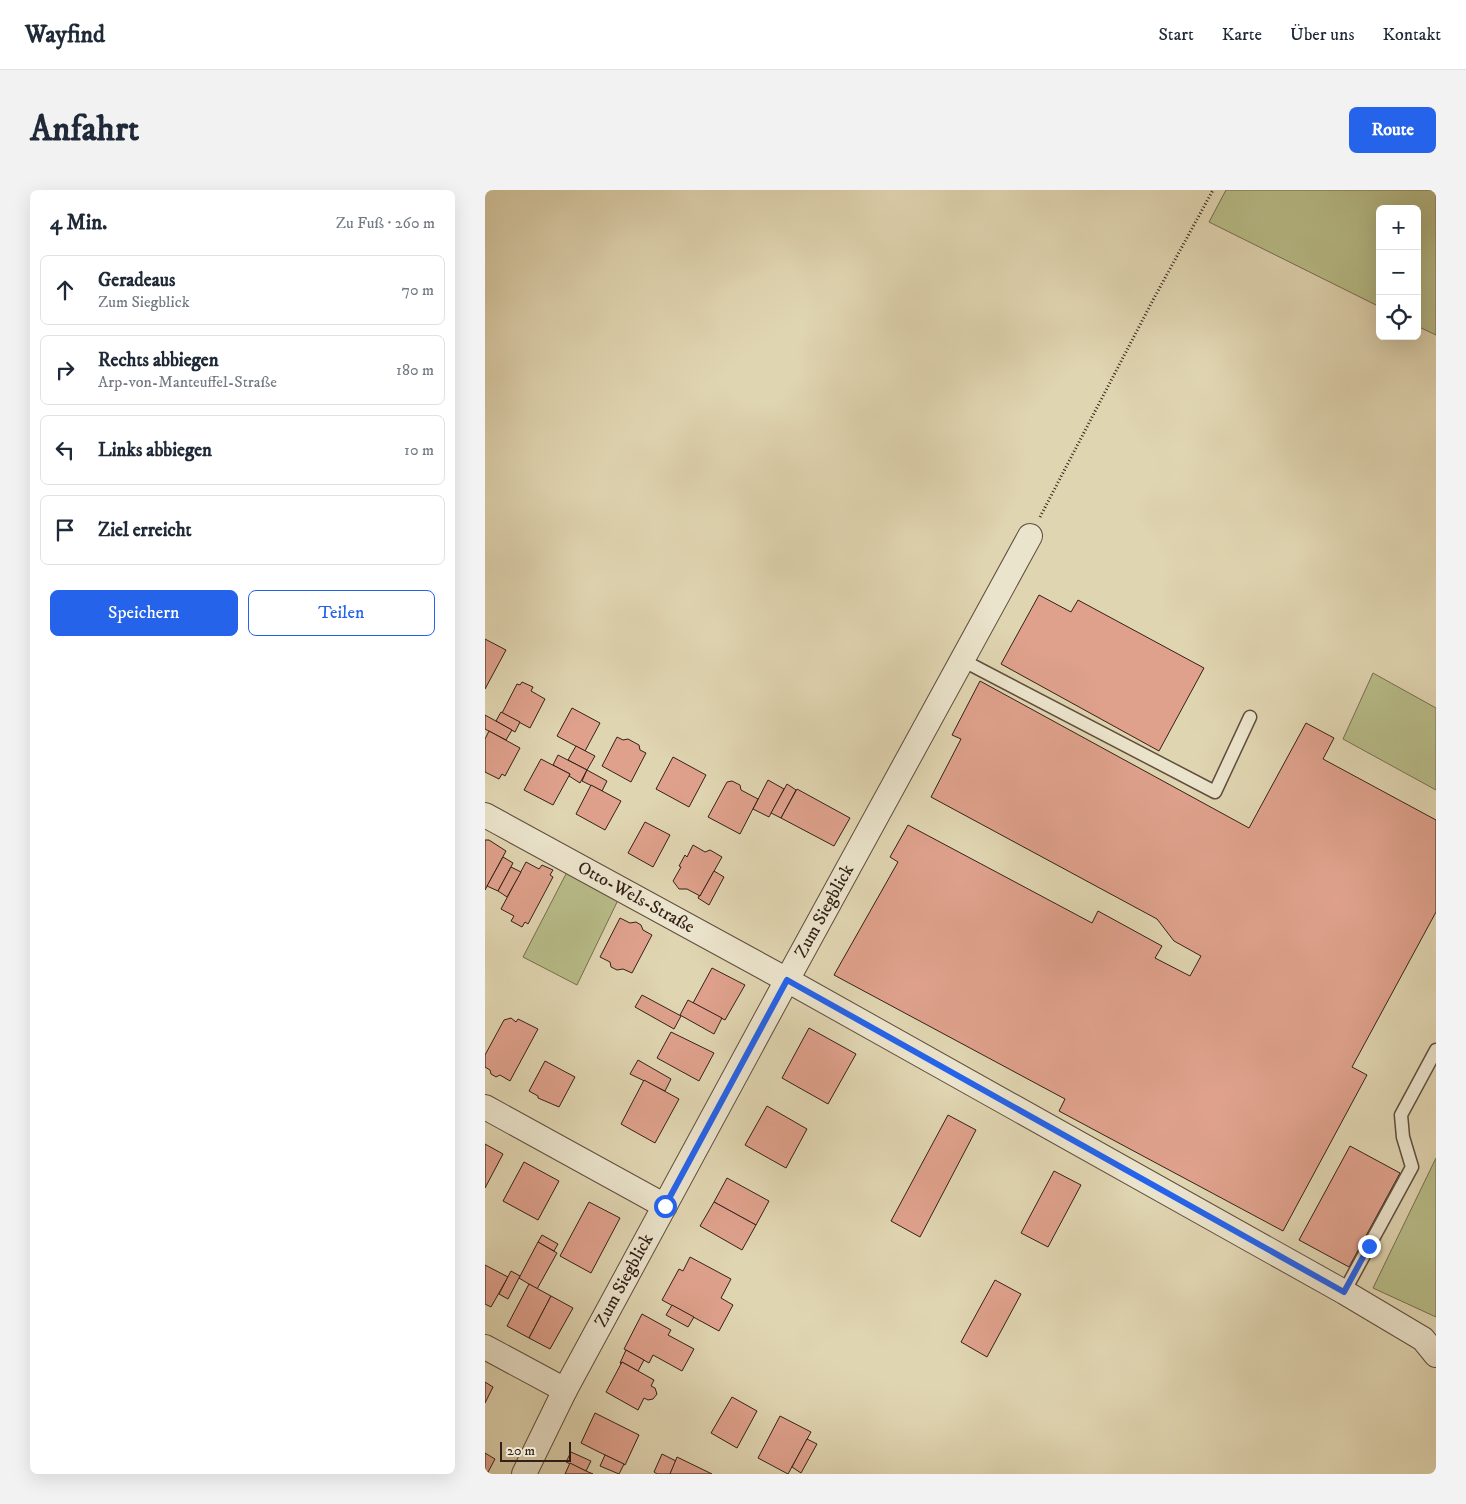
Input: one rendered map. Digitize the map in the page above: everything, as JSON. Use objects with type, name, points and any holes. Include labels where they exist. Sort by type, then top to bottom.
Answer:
[{"type":"street","name":"Zum Siegblick","points":[[524,1474],[565,1390],[1030,536]]},
{"type":"street","name":"Otto-Wels-Straße","points":[[485,815],[787,980],[1344,1292],[1423,1339],[1436,1355]]},
{"type":"street","points":[[485,1107],[665,1206]]},
{"type":"street","points":[[485,1347],[565,1390]]},
{"type":"lane","points":[[962,660],[1215,792],[1251,717]]},
{"type":"lane","points":[[1344,1292],[1412,1167],[1403,1137],[1401,1115],[1436,1050]]},
{"type":"path","points":[[1030,536],[1213,190]]},
{"type":"green space","points":[[1226,190],[1436,190],[1436,335],[1421,328],[1421,205],[1376,205],[1376,305],[1209,222]]},
{"type":"green space","points":[[1373,673],[1436,708],[1436,790],[1343,739]]},
{"type":"green space","points":[[567,872],[619,898],[577,985],[523,957]]},
{"type":"green space","points":[[1436,1158],[1436,1317],[1373,1288]]},
{"type":"building","points":[[1039,595],[1071,612],[1078,600],[1204,668],[1159,751],[1001,664]]},
{"type":"building","points":[[485,639],[506,650],[485,689]]},
{"type":"building","points":[[980,681],[1249,828],[1306,723],[1334,738],[1323,759],[1436,820],[1436,912],[1352,1067],[1367,1075],[1283,1231],[1059,1111],[1065,1099],[834,975],[898,862],[890,857],[908,825],[1092,923],[1098,911],[1162,946],[1155,958],[1190,976],[1201,956],[1174,941],[1157,919],[931,797],[961,739],[952,735]]},
{"type":"building","points":[[522,682],[533,687],[531,691],[545,699],[530,728],[502,713],[517,684],[520,685]]},
{"type":"building","points":[[572,708],[600,723],[585,751],[557,736]]},
{"type":"building","points":[[501,712],[520,722],[515,732],[496,721]]},
{"type":"building","points":[[485,715],[512,730],[506,740],[485,729]]},
{"type":"building","points":[[489,731],[520,748],[505,776],[502,774],[499,779],[485,772],[485,739]]},
{"type":"building","points":[[617,737],[623,740],[628,739],[639,745],[640,750],[646,753],[631,782],[602,766]]},
{"type":"building","points":[[576,746],[595,756],[587,770],[568,760]]},
{"type":"building","points":[[558,755],[587,770],[580,783],[569,776],[570,774],[553,765]]},
{"type":"building","points":[[673,757],[706,775],[689,807],[656,789]]},
{"type":"building","points":[[541,759],[570,774],[553,805],[524,790]]},
{"type":"building","points":[[587,770],[607,781],[602,791],[582,781]]},
{"type":"building","points":[[768,780],[784,789],[769,817],[753,809]]},
{"type":"building","points":[[732,781],[740,785],[741,790],[758,799],[740,834],[708,817],[727,782]]},
{"type":"building","points":[[787,784],[796,790],[781,818],[771,813]]},
{"type":"building","points":[[591,785],[621,801],[605,830],[576,814]]},
{"type":"building","points":[[797,789],[850,818],[834,846],[781,818]]},
{"type":"building","points":[[645,822],[670,835],[653,867],[628,853]]},
{"type":"building","points":[[485,840],[489,840],[506,851],[485,890]]},
{"type":"building","points":[[693,845],[705,852],[710,850],[722,857],[700,896],[687,889],[679,889],[673,881],[685,855],[687,857]]},
{"type":"building","points":[[503,857],[513,863],[498,891],[487,886]]},
{"type":"building","points":[[526,862],[539,869],[542,865],[553,870],[550,875],[553,877],[528,924],[525,922],[522,927],[511,921],[514,916],[501,909]]},
{"type":"building","points":[[511,867],[521,872],[507,897],[498,891]]},
{"type":"building","points":[[714,871],[724,877],[709,905],[698,898]]},
{"type":"building","points":[[620,918],[630,923],[636,922],[641,925],[643,930],[652,935],[632,973],[611,967],[610,962],[600,957]]},
{"type":"building","points":[[712,968],[745,985],[725,1020],[693,1003]]},
{"type":"building","points":[[642,995],[681,1016],[674,1029],[635,1007]]},
{"type":"building","points":[[688,1000],[722,1018],[714,1034],[680,1015]]},
{"type":"building","points":[[511,1018],[516,1022],[518,1019],[538,1029],[510,1081],[500,1075],[496,1077],[491,1074],[490,1070],[485,1067],[485,1055],[504,1020]]},
{"type":"building","points":[[809,1028],[856,1054],[828,1104],[782,1078]]},
{"type":"building","points":[[671,1032],[714,1053],[699,1081],[657,1058]]},
{"type":"building","points":[[638,1060],[671,1079],[665,1091],[630,1074]]},
{"type":"building","points":[[545,1061],[575,1077],[559,1107],[538,1098],[538,1096],[529,1091]]},
{"type":"building","points":[[644,1080],[679,1099],[655,1143],[621,1124]]},
{"type":"building","points":[[767,1106],[807,1129],[786,1168],[745,1145]]},
{"type":"building","points":[[948,1115],[976,1130],[920,1237],[891,1221]]},
{"type":"building","points":[[485,1144],[503,1154],[485,1188]]},
{"type":"building","points":[[1350,1146],[1400,1173],[1349,1267],[1299,1240]]},
{"type":"building","points":[[524,1162],[559,1181],[538,1220],[503,1201]]},
{"type":"building","points":[[1054,1171],[1081,1185],[1048,1247],[1021,1233]]},
{"type":"building","points":[[727,1178],[769,1201],[756,1225],[714,1202]]},
{"type":"building","points":[[589,1202],[620,1218],[591,1273],[560,1256]]},
{"type":"building","points":[[714,1202],[756,1225],[742,1250],[700,1226]]},
{"type":"building","points":[[542,1235],[558,1244],[554,1251],[538,1242]]},
{"type":"building","points":[[538,1242],[557,1253],[537,1289],[519,1278]]},
{"type":"building","points":[[690,1257],[731,1279],[721,1298],[733,1305],[719,1331],[662,1300],[679,1269],[683,1271]]},
{"type":"building","points":[[485,1265],[508,1277],[491,1307],[485,1304]]},
{"type":"building","points":[[511,1271],[520,1276],[508,1299],[499,1294]]},
{"type":"building","points":[[995,1280],[1021,1294],[987,1357],[961,1342]]},
{"type":"building","points":[[529,1284],[551,1296],[529,1338],[507,1326]]},
{"type":"building","points":[[551,1296],[573,1308],[550,1349],[529,1338]]},
{"type":"building","points":[[672,1305],[694,1317],[688,1327],[666,1315]]},
{"type":"building","points":[[642,1314],[671,1330],[668,1335],[694,1349],[682,1371],[653,1355],[649,1363],[624,1349]]},
{"type":"building","points":[[626,1350],[644,1360],[638,1371],[622,1362],[620,1363]]},
{"type":"building","points":[[622,1362],[654,1380],[651,1386],[655,1388],[657,1394],[653,1399],[648,1400],[644,1398],[638,1410],[606,1392]]},
{"type":"building","points":[[485,1382],[493,1387],[485,1403]]},
{"type":"building","points":[[732,1397],[757,1411],[737,1448],[711,1433]]},
{"type":"building","points":[[595,1413],[639,1435],[625,1465],[581,1443]]},
{"type":"building","points":[[780,1416],[811,1432],[788,1474],[758,1458]]},
{"type":"building","points":[[807,1439],[817,1444],[801,1473],[792,1467]]},
{"type":"building","points":[[571,1452],[591,1461],[586,1471],[566,1462]]},
{"type":"building","points":[[485,1453],[495,1459],[487,1474],[485,1474]]},
{"type":"building","points":[[662,1454],[676,1461],[670,1474],[657,1474],[654,1472]]},
{"type":"building","points":[[605,1455],[624,1464],[619,1474],[600,1466]]},
{"type":"building","points":[[677,1457],[712,1474],[670,1474]]},
{"type":"building","points":[[570,1463],[586,1471],[593,1474],[565,1474]]},
{"type":"route","points":[[665,1206],[787,980],[1344,1292],[1369,1246]]}]
